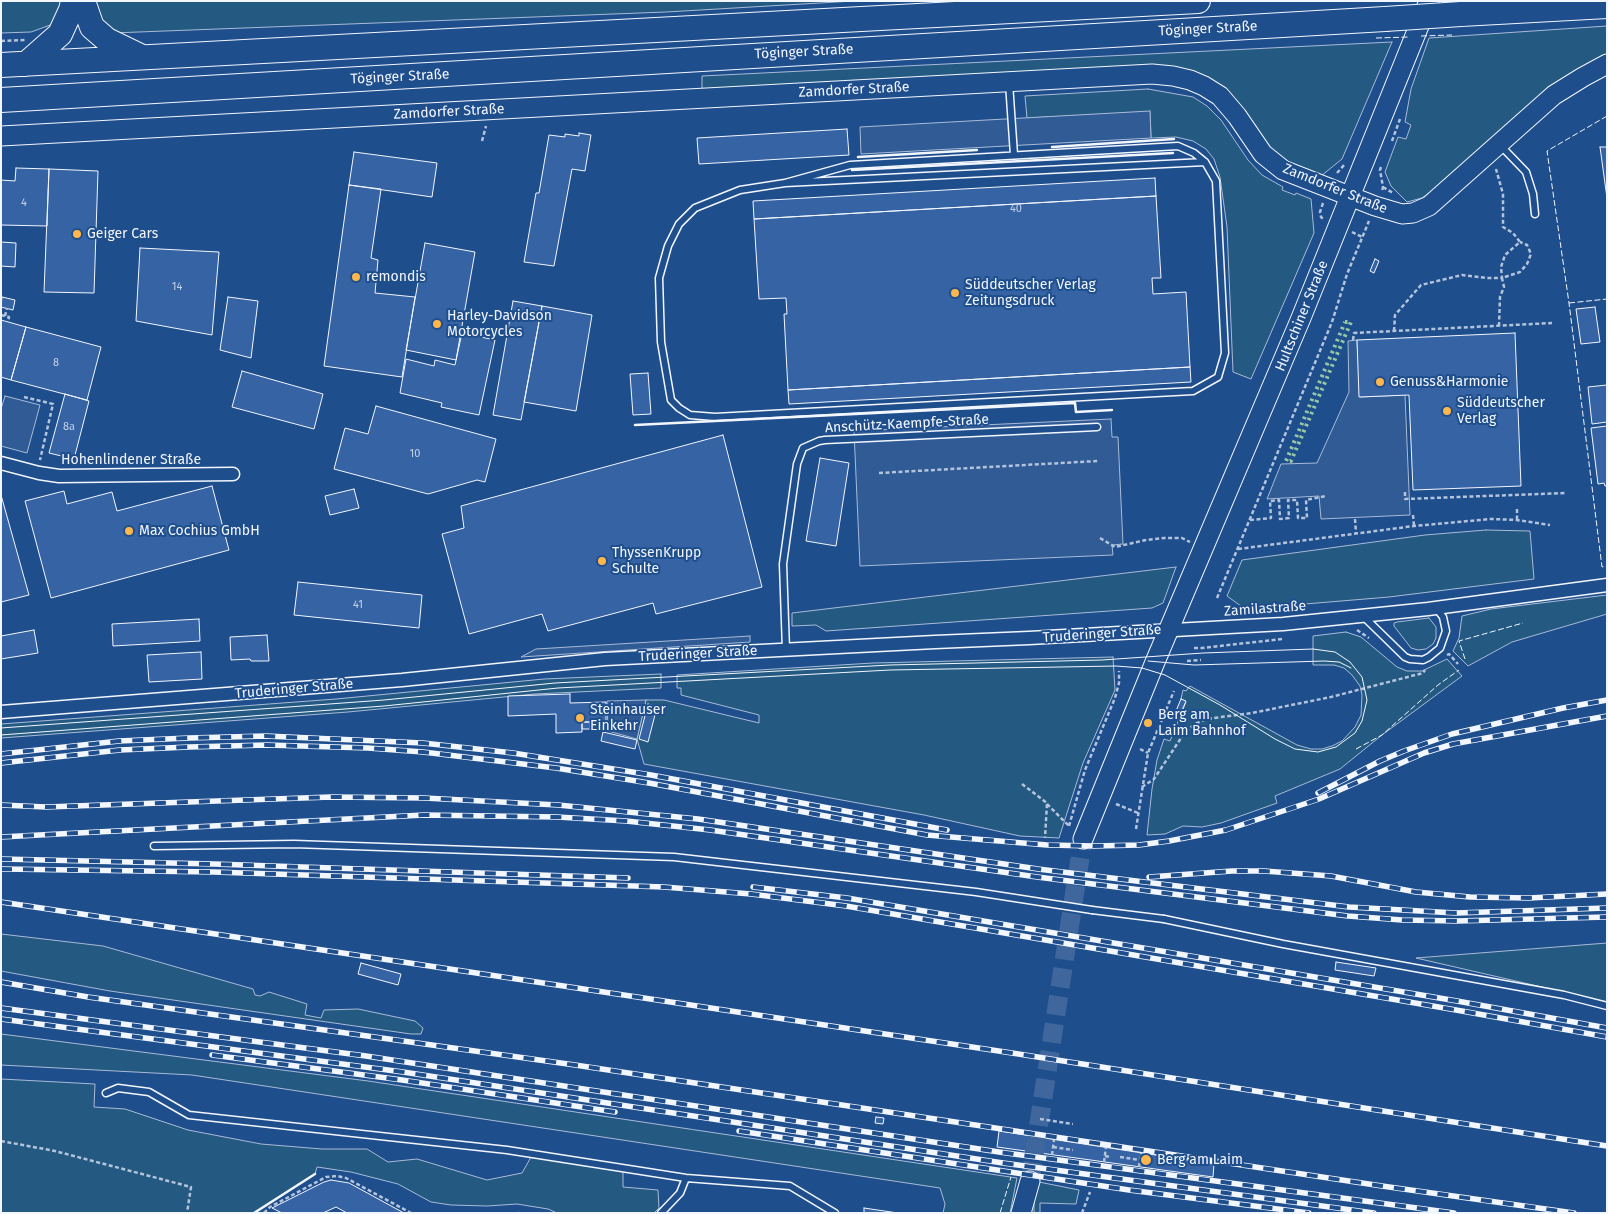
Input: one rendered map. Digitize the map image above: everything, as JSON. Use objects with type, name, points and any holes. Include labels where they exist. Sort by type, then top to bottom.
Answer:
[{"type":"highway","points":[[26,64],[60,34],[73,1]]},
{"type":"highway","points":[[83,1],[92,27],[107,40],[143,58]]},
{"type":"highway","name":"Töginger Straße","points":[[1,65],[1198,1]]},
{"type":"highway","name":"Töginger Straße","points":[[1,100],[1607,6]]},
{"type":"street","name":"Hultschiner Straße","points":[[1169,629],[1264,406],[1429,1]]},
{"type":"street","name":"Zamdorfer Straße","points":[[1,136],[1152,74],[1190,80],[1220,96],[1237,116],[1263,154],[1283,170],[1396,213],[1413,213],[1430,206],[1554,96],[1607,64]]},
{"type":"street","name":"Hohenlindener Straße","points":[[1,463],[38,473],[59,476],[233,474]]},
{"type":"street","name":"Zamilastraße","points":[[1169,629],[1284,624],[1436,608],[1607,585]]},
{"type":"street","name":"Truderinger Straße","points":[[1,712],[402,680],[605,659],[1029,638],[1169,629],[1075,836]]},
{"type":"street","points":[[1021,1213],[1029,1186],[1030,1213]]},
{"type":"lane","points":[[1009,81],[1014,155]]},
{"type":"lane","points":[[1499,144],[1526,172],[1533,194],[1535,214]]},
{"type":"lane","points":[[785,183],[850,165],[1178,146],[1194,153],[1204,162],[1216,181],[1225,353],[1218,377],[1194,390],[715,417],[690,415],[671,400],[661,342],[659,278],[668,246],[679,224],[695,208],[740,190],[785,183],[1204,162]]},
{"type":"lane","name":"Anschütz-Kaempfe-Straße","points":[[786,650],[783,564],[797,464],[803,448],[826,440],[1097,427]]},
{"type":"lane","points":[[1362,615],[1405,657],[1423,660],[1440,648],[1446,631],[1443,617],[1436,608]]},
{"type":"lane","points":[[154,846],[294,844],[674,857],[976,892],[1164,919],[1283,944],[1564,995],[1607,1006]]},
{"type":"lane","points":[[106,1093],[118,1088],[149,1092],[189,1115],[507,1150],[686,1178],[790,1186],[835,1213]]},
{"type":"lane","points":[[661,1213],[680,1193],[686,1178]]},
{"type":"path","points":[[482,141],[487,121]]},
{"type":"path","points":[[1394,331],[1395,315],[1420,286],[1462,275],[1502,278],[1520,272],[1526,264],[1531,254],[1527,245],[1520,242],[1513,233],[1503,228],[1503,194],[1498,171]]},
{"type":"path","points":[[1217,598],[1332,322],[1347,274],[1362,237]]},
{"type":"path","points":[[1499,326],[1500,297],[1504,287],[1501,267],[1505,255],[1520,242]]},
{"type":"path","points":[[7,308],[3,316],[9,317],[8,322]]},
{"type":"path","points":[[1353,340],[1354,332],[1552,323]]},
{"type":"path","points":[[24,397],[54,404],[40,462]]},
{"type":"path","points":[[879,472],[1098,461]]},
{"type":"path","points":[[1405,492],[1405,499],[1566,493]]},
{"type":"path","points":[[1250,520],[1271,518],[1270,501],[1279,500],[1280,519],[1289,518],[1288,500],[1297,500],[1298,518],[1307,518],[1306,500],[1326,496]]},
{"type":"path","points":[[1517,509],[1517,520]]},
{"type":"path","points":[[1413,515],[1414,526]]},
{"type":"path","points":[[1355,519],[1356,533]]},
{"type":"path","points":[[1238,549],[1414,526],[1491,519],[1517,520],[1550,525]]},
{"type":"path","points":[[1100,538],[1115,547],[1146,540],[1173,538],[1182,538],[1191,543]]},
{"type":"path","points":[[1354,630],[1360,631],[1371,640]]},
{"type":"path","points":[[1194,648],[1284,639]]},
{"type":"path","points":[[1442,659],[1449,654],[1458,664]]},
{"type":"path","points":[[1187,660],[1201,660]]},
{"type":"path","points":[[1142,787],[1154,779],[1185,732],[1195,724],[1206,720],[1331,697],[1423,673],[1426,669],[1419,669]]},
{"type":"path","points":[[1069,826],[1085,770],[1115,698],[1119,683],[1119,671]]},
{"type":"path","points":[[1136,829],[1148,754],[1174,691]]},
{"type":"path","points":[[1140,749],[1148,754]]},
{"type":"path","points":[[1022,784],[1047,803],[1069,826],[1075,836]]},
{"type":"path","points":[[1044,838],[1047,803]]},
{"type":"path","points":[[1040,1119],[1073,1124]]},
{"type":"path","points":[[1052,1155],[1054,1140]]},
{"type":"path","points":[[1,1141],[55,1151],[191,1187],[187,1213]]},
{"type":"path","points":[[1053,1147],[1073,1150]]},
{"type":"path","points":[[1104,1162],[1106,1148]]},
{"type":"path","points":[[1139,1167],[1141,1153]]},
{"type":"path","points":[[1105,1156],[1110,1157]]},
{"type":"path","points":[[1120,1157],[1140,1160]]},
{"type":"path","points":[[264,1213],[270,1207],[326,1177],[336,1176],[346,1178],[411,1213]]},
{"type":"path","points":[[1082,1213],[1090,1192]]},
{"type":"shaded area","points":[[1,1],[854,1],[666,12],[112,33],[97,22],[53,24],[31,32],[1,33]]},
{"type":"shaded area","points":[[1607,26],[1607,54],[1580,68],[1440,186],[1422,198],[1407,202],[1391,186],[1385,172],[1398,137],[1406,139],[1411,125],[1405,122],[1411,89],[1429,38]]},
{"type":"shaded area","points":[[1392,42],[1342,159],[1321,176],[1280,160],[1204,79],[702,90],[702,76]]},
{"type":"shaded area","points":[[1148,89],[1193,97],[1207,106],[1221,120],[1248,160],[1262,175],[1283,187],[1282,190],[1311,199],[1314,233],[1251,379],[1233,372],[1227,227],[1220,177],[1214,159],[1206,149],[1193,141],[1176,137],[1151,138],[1150,112],[1027,118],[1025,96]]},
{"type":"shaded area","points":[[1150,111],[1151,138],[861,154],[860,127]]},
{"type":"shaded area","points":[[1357,340],[1360,397],[1405,395],[1410,515],[1321,519],[1319,496],[1267,499],[1281,464],[1317,463],[1349,392],[1348,341]]},
{"type":"shaded area","points":[[5,396],[40,405],[27,453],[1,446],[1,409]]},
{"type":"shaded area","points":[[1111,419],[1112,437],[1118,437],[1123,544],[1112,545],[1113,555],[860,566],[854,431]]},
{"type":"shaded area","points":[[1486,530],[1530,531],[1534,579],[1389,597],[1245,609],[1227,596],[1242,560],[1425,535]]},
{"type":"shaded area","points":[[1176,567],[1163,603],[1152,608],[826,631],[816,625],[792,626],[792,613]]},
{"type":"shaded area","points":[[1607,595],[1607,614],[1512,642],[1468,666],[1453,651],[1459,638],[1462,616],[1491,609]]},
{"type":"shaded area","points":[[1429,618],[1436,627],[1436,638],[1433,644],[1426,649],[1418,650],[1411,648],[1394,626],[1394,623],[1397,622]]},
{"type":"shaded area","points":[[1346,632],[1361,637],[1397,667],[1407,671],[1422,671],[1447,659],[1462,676],[1382,735],[1340,769],[1275,796],[1277,803],[1221,823],[1202,827],[1183,826],[1165,834],[1147,835],[1157,760],[1164,739],[1170,741],[1186,702],[1181,699],[1183,690],[1186,691],[1190,686],[1297,745],[1311,749],[1322,749],[1332,746],[1342,741],[1355,727],[1361,715],[1362,695],[1360,686],[1344,668],[1334,665],[1313,665],[1313,636]]},
{"type":"shaded area","points":[[750,636],[750,642],[521,657],[536,649]]},
{"type":"shaded area","points":[[1113,657],[1115,690],[1083,763],[1059,838],[1020,836],[924,815],[644,764],[637,739],[646,700],[664,700],[759,723],[759,715],[681,695],[681,688],[677,688],[677,675],[873,663]]},
{"type":"shaded area","points":[[661,674],[661,688],[535,694],[348,712],[1,738],[1,724],[336,699],[544,679]]},
{"type":"shaded area","points":[[646,700],[637,739],[608,731],[607,701]]},
{"type":"shaded area","points":[[1,934],[103,946],[253,989],[255,995],[260,996],[269,992],[307,1004],[305,1015],[321,1018],[324,1010],[358,1009],[415,1021],[423,1028],[421,1034],[411,1034],[110,991],[1,971]]},
{"type":"shaded area","points":[[1607,943],[1607,1002],[1416,958]]},
{"type":"shaded area","points":[[1,1034],[368,1081],[1017,1178],[1010,1213],[943,1213],[945,1204],[940,1188],[192,1075],[1,1065]]},
{"type":"shaded area","points":[[1,1079],[95,1084],[94,1107],[125,1109],[188,1130],[261,1144],[322,1149],[367,1149],[388,1162],[417,1159],[487,1180],[522,1173],[531,1157],[623,1171],[623,1187],[658,1190],[659,1208],[654,1213],[557,1213],[548,1209],[517,1204],[487,1206],[451,1205],[431,1202],[398,1184],[351,1172],[317,1167],[315,1174],[254,1213],[1,1213]]},
{"type":"shaded area","points":[[1034,1181],[1079,1190],[1076,1204],[1040,1203],[1040,1213],[1034,1213]]},
{"type":"building","points":[[847,129],[849,155],[699,164],[697,138]]},
{"type":"building","points":[[579,133],[591,135],[585,171],[572,169],[554,266],[524,262],[536,193],[539,193],[549,135],[565,137],[565,134],[579,136]]},
{"type":"building","points":[[1600,147],[1607,147],[1607,198]]},
{"type":"building","points":[[354,152],[437,163],[432,197],[349,185]]},
{"type":"building","points":[[16,168],[49,169],[47,226],[1,225],[1,180],[15,181]]},
{"type":"building","points":[[49,169],[98,171],[94,293],[44,292]]},
{"type":"building","points":[[1155,178],[1156,196],[754,219],[753,201]]},
{"type":"building","name":"remondis","points":[[349,185],[381,189],[371,258],[378,260],[375,293],[415,297],[402,377],[324,366]]},
{"type":"building","name":"Süddeutscher Verlag Zeitungsdruck","points":[[1156,196],[1161,278],[1152,278],[1153,294],[1186,292],[1190,367],[788,390],[784,314],[787,314],[786,298],[759,299],[754,219]]},
{"type":"building","points":[[1,242],[16,243],[15,267],[1,266]]},
{"type":"building","name":"Harley-Davidson Motorcycles","points":[[425,243],[475,252],[456,360],[406,350]]},
{"type":"building","points":[[140,248],[219,252],[212,335],[136,321]]},
{"type":"building","points":[[1375,259],[1379,261],[1374,273],[1370,271]]},
{"type":"building","points":[[2,297],[15,300],[13,310],[1,307]]},
{"type":"building","points":[[228,297],[258,301],[251,358],[220,350]]},
{"type":"building","points":[[513,301],[542,306],[521,420],[493,415]]},
{"type":"building","points":[[542,306],[592,315],[576,411],[524,402]]},
{"type":"building","points":[[1595,307],[1600,342],[1581,344],[1576,309]]},
{"type":"building","points":[[1,320],[26,327],[11,380],[1,377]]},
{"type":"building","points":[[26,327],[101,347],[87,400],[11,380]]},
{"type":"building","points":[[462,333],[495,340],[479,415],[441,407],[442,403],[400,393],[406,359],[434,366],[435,360],[455,365]]},
{"type":"building","points":[[1515,333],[1521,486],[1413,490],[1409,395],[1359,397],[1357,340]]},
{"type":"building","points":[[1190,367],[1191,382],[789,404],[788,390]]},
{"type":"building","points":[[242,371],[323,394],[314,429],[232,407]]},
{"type":"building","points":[[648,373],[651,414],[633,415],[630,374]]},
{"type":"building","points":[[1607,385],[1607,422],[1592,424],[1588,387]]},
{"type":"building","points":[[65,394],[89,401],[74,459],[49,453]]},
{"type":"building","points":[[376,406],[496,439],[485,482],[477,480],[428,494],[334,469],[345,428],[368,434]]},
{"type":"building","points":[[1607,426],[1607,486],[1605,486],[1604,483],[1598,484],[1591,428]]},
{"type":"building","name":"ThyssenKrupp Schulte","points":[[723,435],[762,587],[656,614],[653,603],[548,631],[542,614],[469,634],[442,534],[464,528],[461,506]]},
{"type":"building","points":[[820,458],[849,463],[836,546],[806,541]]},
{"type":"building","name":"Max Cochius GmbH","points":[[212,486],[229,550],[51,598],[25,501],[64,491],[67,504],[112,492],[117,511]]},
{"type":"building","points":[[354,489],[359,508],[330,515],[325,496]]},
{"type":"building","points":[[1,495],[29,595],[1,602]]},
{"type":"building","points":[[298,582],[422,595],[419,628],[294,615]]},
{"type":"building","points":[[199,619],[200,641],[113,646],[112,624]]},
{"type":"building","points":[[34,630],[38,653],[1,659],[1,636]]},
{"type":"building","points":[[267,635],[269,661],[231,660],[230,637]]},
{"type":"building","points":[[201,652],[202,679],[149,682],[147,655]]},
{"type":"building","points":[[570,694],[570,703],[606,702],[606,722],[582,722],[582,732],[556,733],[556,714],[508,716],[508,696]]},
{"type":"building","points":[[1181,699],[1186,701],[1178,720],[1173,718]]},
{"type":"building","points":[[648,704],[657,707],[648,742],[639,739]]},
{"type":"building","points":[[582,722],[590,722],[590,729],[582,729]]},
{"type":"building","points":[[603,732],[637,740],[635,749],[601,741]]},
{"type":"building","points":[[1336,962],[1376,968],[1374,976],[1335,970]]},
{"type":"building","points":[[361,963],[401,974],[398,985],[358,974]]},
{"type":"building","points":[[876,1117],[884,1118],[883,1124],[875,1123]]},
{"type":"building","points":[[999,1131],[1214,1164],[1213,1177],[997,1147]]},
{"type":"building","points":[[331,1180],[349,1183],[404,1213],[347,1213],[336,1207],[323,1213],[282,1213],[272,1208]]},
{"type":"building","points":[[864,1208],[898,1213],[864,1213]]},
{"type":"tunnel","points":[[1030,1181],[1083,839]]},
{"type":"tram line","points":[[1,728],[384,700],[555,683],[890,665],[1102,660],[1203,653],[1313,649],[1335,652],[1350,662],[1362,677],[1367,700],[1362,721],[1355,733],[1336,747],[1318,752],[1295,749],[1275,739],[1220,705],[1165,675],[1142,668],[1116,666],[890,670],[558,688],[384,706],[1,735]]},
{"type":"tram line","points":[[1148,661],[1194,665],[1324,661],[1339,662],[1351,668]]},
{"type":"railway","points":[[1318,793],[1380,761],[1452,734],[1563,708],[1607,700]]},
{"type":"railway","points":[[1,763],[120,750],[189,747],[267,745],[368,748],[423,752],[556,768],[649,783],[927,835],[1047,845],[1139,845],[1226,830],[1319,799],[1424,753],[1453,744],[1607,716]]},
{"type":"railway","points":[[1,754],[119,741],[189,738],[266,736],[423,743],[513,753],[651,775],[947,830]]},
{"type":"railway","points":[[1,805],[46,807],[331,797],[424,798],[558,805],[698,819],[1038,869],[1349,907],[1456,913],[1607,908]]},
{"type":"railway","points":[[1,837],[424,815],[557,817],[626,821],[710,830],[1037,877],[1348,916],[1402,920],[1457,921],[1607,917]]},
{"type":"railway","points":[[1,859],[628,878]]},
{"type":"railway","points":[[1,869],[214,872],[664,887],[751,894],[846,906],[1607,1037]]},
{"type":"railway","points":[[1149,877],[1232,871],[1264,871],[1331,876],[1416,892],[1470,897],[1529,898],[1607,894]]},
{"type":"railway","points":[[753,887],[847,898],[1607,1028]]},
{"type":"railway","points":[[1,902],[1012,1053],[1607,1146]]},
{"type":"railway","points":[[1,982],[88,997],[575,1065],[1574,1213]]},
{"type":"railway","points":[[1,1008],[366,1056],[999,1152],[1454,1213]]},
{"type":"railway","points":[[1,1019],[403,1072],[1003,1163],[1374,1213]]},
{"type":"railway","points":[[212,1055],[402,1080],[615,1112]]},
{"type":"railway","points":[[739,1131],[1129,1190],[1309,1213]]},
{"type":"hedge","points":[[1345,322],[1351,322],[1291,461],[1286,461],[1345,322]]},
{"type":"fence","points":[[1421,36],[1452,35]]},
{"type":"fence","points":[[1376,38],[1409,37]]},
{"type":"fence","points":[[1607,116],[1547,151],[1569,303],[1602,567],[1607,566]]},
{"type":"fence","points":[[1569,303],[1607,299]]},
{"type":"fence","points":[[1465,659],[1459,641],[1523,623]]},
{"type":"fence","points":[[1356,749],[1382,735],[1438,685],[1459,670]]},
{"type":"fence","points":[[1000,1213],[1011,1177]]},
{"type":"wall","points":[[1052,147],[1174,139]]},
{"type":"wall","points":[[858,157],[977,150]]},
{"type":"wall","points":[[852,170],[1173,153]]},
{"type":"wall","points":[[635,425],[1075,403],[1076,412],[1112,410]]},
{"type":"wall","points":[[254,1213],[315,1174]]},
{"type":"place","name":"Geiger Cars","points":[[77,234]]},
{"type":"place","name":"remondis","points":[[356,277]]},
{"type":"place","name":"Süddeutscher Verlag Zeitungsdruck","points":[[955,293]]},
{"type":"place","name":"Harley-Davidson Motorcycles","points":[[437,324]]},
{"type":"place","name":"Genuss&Harmonie","points":[[1380,382]]},
{"type":"place","name":"Süddeutscher Verlag","points":[[1447,411]]},
{"type":"place","name":"Max Cochius GmbH","points":[[129,531]]},
{"type":"place","name":"ThyssenKrupp Schulte","points":[[602,561]]},
{"type":"place","name":"Steinhauser Einkehr","points":[[580,718]]},
{"type":"place","name":"Berg am Laim Bahnhof","points":[[1148,723]]},
{"type":"place","name":"Berg am Laim","points":[[1146,1160]]}]
